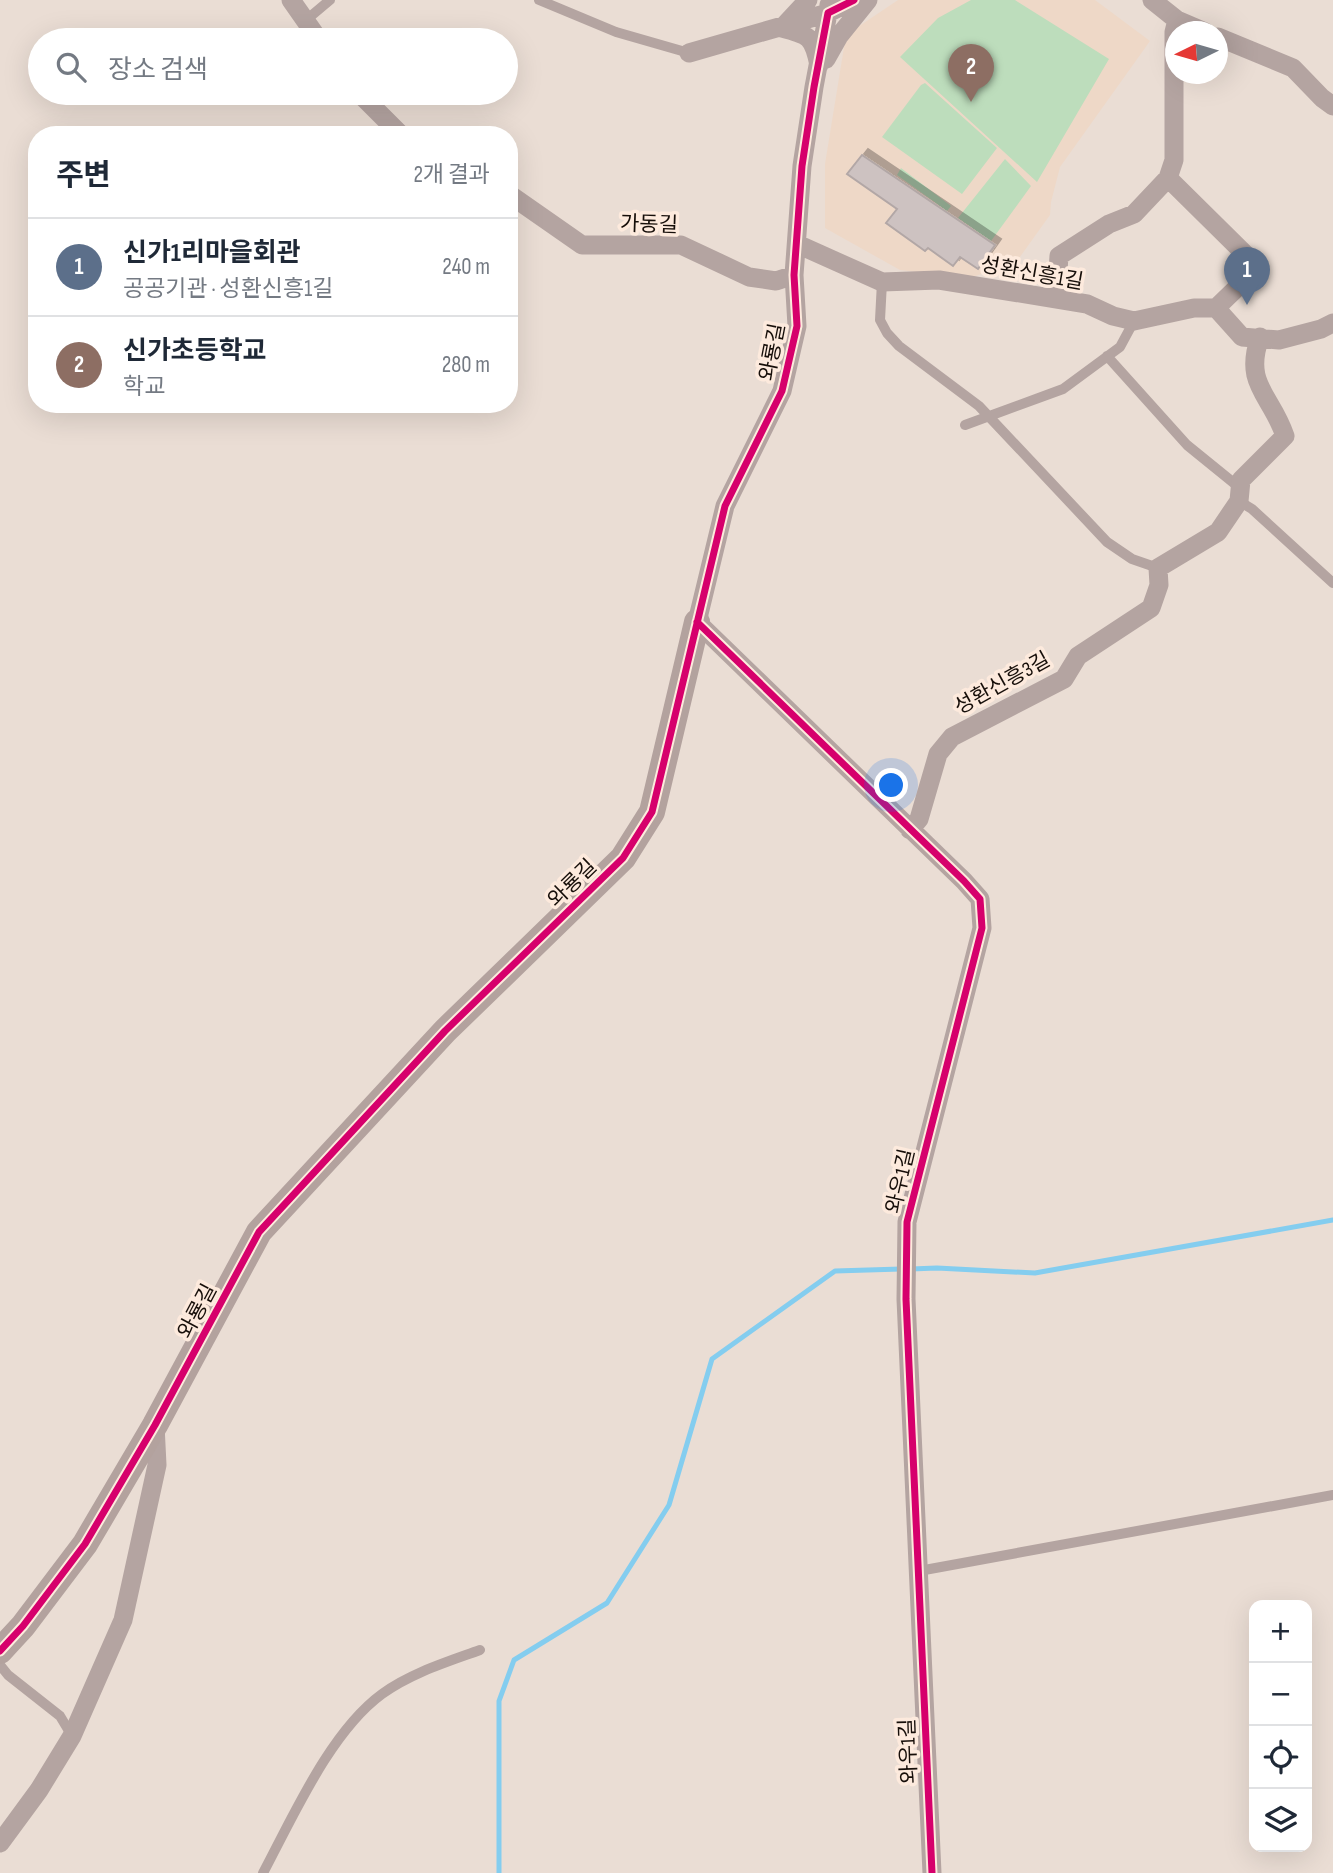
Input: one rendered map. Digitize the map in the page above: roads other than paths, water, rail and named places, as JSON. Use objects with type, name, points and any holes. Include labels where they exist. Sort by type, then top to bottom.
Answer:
[{"type":"street","points":[[291,0],[311,28]]},
{"type":"street","points":[[782,28],[808,0]]},
{"type":"street","points":[[689,53],[782,28],[829,7],[854,0]]},
{"type":"street","points":[[817,72],[839,36],[868,0]]},
{"type":"street","points":[[1056,299],[1059,256],[1109,225],[1134,214],[1168,178],[1174,160],[1174,32],[1177,20],[1152,0]]},
{"type":"street","name":"와룡길","points":[[0,1651],[23,1626],[85,1544],[155,1425],[260,1231],[444,1031],[624,858],[652,812],[725,506],[782,391],[797,326],[794,275],[802,166],[829,7]]},
{"type":"street","points":[[782,28],[805,34],[815,48],[817,72]]},
{"type":"street","points":[[1228,41],[1293,68],[1333,106]]},
{"type":"street","points":[[371,105],[392,126]]},
{"type":"street","points":[[1168,178],[1252,261],[1247,278],[1216,308],[1242,337],[1279,340],[1321,329],[1333,323]]},
{"type":"street","name":"가동길","points":[[518,200],[582,245],[681,245],[749,277],[776,281],[794,275]]},
{"type":"street","name":"성환신흥1길","points":[[796,244],[882,282],[939,280],[1087,304],[1113,316],[1134,321],[1194,308],[1216,308]]},
{"type":"street","points":[[1158,568],[1218,532],[1240,495],[1241,480],[1285,436],[1279,419],[1255,380],[1254,355],[1260,337]]},
{"type":"street","name":"성환신흥3길","points":[[910,830],[919,819],[938,754],[952,737],[1064,679],[1078,656],[1151,608],[1159,585],[1158,568]]},
{"type":"street","name":"와우1길","points":[[697,622],[980,899],[982,928],[907,1222],[906,1299],[932,1873]]},
{"type":"street","points":[[0,1843],[39,1790],[72,1736],[123,1620],[157,1465],[155,1425]]},
{"type":"lane","points":[[306,21],[330,0]]},
{"type":"lane","points":[[539,0],[616,33],[689,53]]},
{"type":"lane","points":[[882,282],[880,320],[899,346],[991,417],[1107,542],[1132,559],[1158,568]]},
{"type":"lane","points":[[965,425],[1063,389],[1120,346],[1134,321]]},
{"type":"lane","points":[[1107,356],[1187,445],[1333,583]]},
{"type":"lane","points":[[919,1571],[1333,1495]]},
{"type":"lane","points":[[263,1873],[301,1801],[342,1733],[381,1695],[423,1671],[480,1650]]},
{"type":"lane","points":[[0,1665],[8,1675],[60,1716],[72,1736]]},
{"type":"waterway","points":[[911,1269],[1035,1273],[1333,1220]]},
{"type":"waterway","points":[[499,1873],[499,1701],[514,1660],[607,1603],[669,1505],[712,1359],[835,1271],[901,1269]]},
{"type":"place","name":"신가초등학교","points":[[971,102]]},
{"type":"place","name":"신가1리마을회관","points":[[1247,305]]}]
